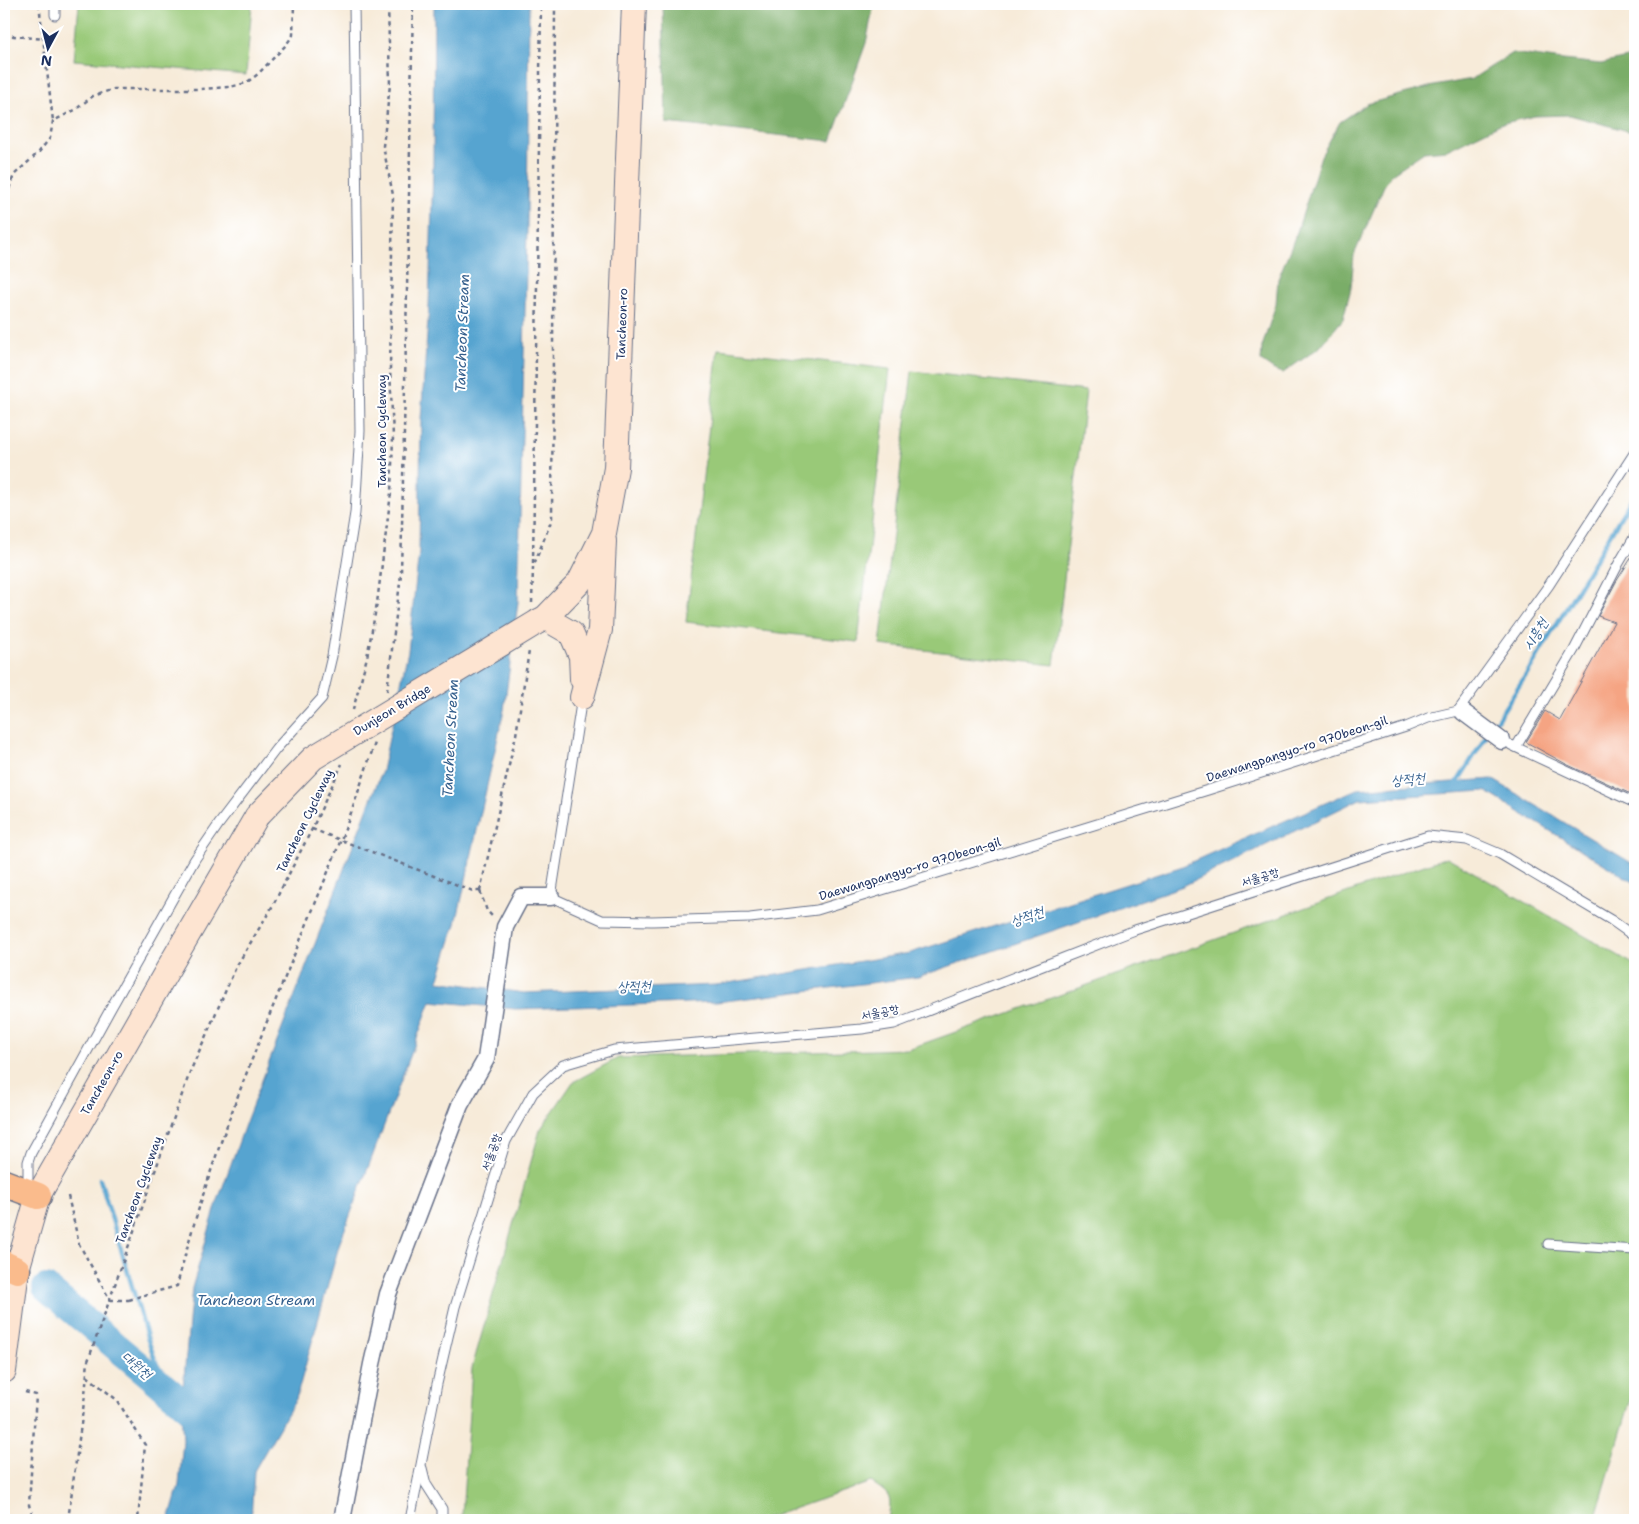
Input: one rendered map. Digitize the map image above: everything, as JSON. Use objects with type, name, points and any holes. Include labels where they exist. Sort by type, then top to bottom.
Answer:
[{"type":"main road","name":"Tancheon-ro","points":[[538,614],[579,583],[604,533],[616,468],[634,4]]},
{"type":"main road","points":[[582,696],[600,630],[604,533]]},
{"type":"main road","points":[[538,614],[571,633],[581,656],[582,696]]},
{"type":"main road","name":"Dunjeon Bridge","points":[[258,816],[312,758],[538,614]]},
{"type":"main road","name":"Tancheon-ro","points":[[4,1371],[10,1267],[33,1194],[258,816]]},
{"type":"main road","points":[[4,1183],[33,1194]]},
{"type":"street","points":[[1461,711],[1509,744]]},
{"type":"street","points":[[342,1520],[372,1364],[388,1294],[460,1105],[486,1059],[506,927],[521,897],[552,897]]},
{"type":"lane","points":[[56,4],[56,15]]},
{"type":"lane","points":[[33,1194],[28,1162],[32,1153],[195,859],[276,749],[322,698],[332,656],[356,513],[360,431],[354,4]]},
{"type":"lane","points":[[1461,711],[1635,452]]},
{"type":"lane","points":[[1635,536],[1619,562],[1574,650],[1509,744],[1635,803]]},
{"type":"lane","points":[[552,897],[582,696]]},
{"type":"lane","name":"Daewangpangyo-ro 970beon-gil","points":[[552,897],[602,920],[652,921],[750,918],[817,910],[1208,790],[1406,727],[1428,718],[1461,711]]},
{"type":"lane","name":"서울공항","points":[[410,1520],[437,1384],[455,1307],[506,1142],[533,1093],[563,1065],[614,1050],[862,1029],[894,1024],[1135,930],[1428,836],[1467,840],[1500,854],[1611,920],[1635,937]]},
{"type":"lane","points":[[1548,1244],[1635,1250]]},
{"type":"lane","points":[[421,1465],[426,1484],[442,1509],[442,1520]]},
{"type":"path","points":[[4,195],[9,189],[14,174],[39,152],[50,138],[54,121],[39,4]]},
{"type":"path","points":[[54,121],[75,110],[93,96],[114,89],[200,89],[230,87],[246,83],[258,74],[286,46],[293,35],[294,4]]},
{"type":"path","name":"Tancheon Cycleway","points":[[353,712],[367,657],[377,603],[391,492],[393,437],[390,370],[393,195],[383,146],[390,85],[388,4]]},
{"type":"path","points":[[538,614],[533,567],[541,4]]},
{"type":"path","points":[[533,567],[552,519],[555,4]]},
{"type":"path","points":[[4,35],[44,39]]},
{"type":"path","points":[[506,927],[487,911],[480,892],[516,735],[529,650]]},
{"type":"path","name":"Tancheon Cycleway","points":[[68,1520],[88,1361],[128,1244],[190,1072],[228,985],[236,967],[272,907],[312,829],[341,766],[343,757]]},
{"type":"path","points":[[312,829],[473,892],[480,892]]},
{"type":"path","points":[[68,1196],[80,1244],[110,1300],[129,1300],[144,1295]]},
{"type":"path","points":[[87,1376],[117,1400],[145,1445],[138,1520]]},
{"type":"path","points":[[24,1392],[36,1395],[29,1505],[34,1520]]},
{"type":"green space","points":[[79,4],[252,4],[246,75],[74,60]]},
{"type":"green space","points":[[663,4],[874,4],[866,43],[831,141],[666,123]]},
{"type":"green space","points":[[1512,53],[1601,64],[1635,56],[1635,133],[1570,115],[1535,116],[1500,124],[1447,150],[1424,152],[1393,173],[1384,186],[1354,255],[1351,288],[1343,319],[1320,347],[1283,373],[1274,370],[1261,361],[1262,347],[1276,304],[1278,279],[1297,232],[1321,156],[1340,122],[1367,104],[1429,87],[1472,79]]},
{"type":"green space","points":[[718,349],[890,369],[858,642],[686,622]]},
{"type":"green space","points":[[912,371],[1086,391],[1054,665],[880,645]]},
{"type":"green space","points":[[1447,857],[1635,965],[1635,1385],[1595,1520],[888,1520],[889,1497],[883,1490],[871,1482],[761,1520],[466,1520],[462,1516],[472,1368],[540,1130],[573,1082],[618,1058],[908,1049]]},
{"type":"water","name":"Tancheon Stream","points":[[434,4],[529,4],[527,231],[518,602],[504,710],[456,924],[438,981],[524,993],[716,985],[910,953],[1180,867],[1357,789],[1492,779],[1635,865],[1635,883],[1485,791],[1360,799],[1183,886],[918,977],[717,1002],[515,1009],[431,1001],[340,1242],[296,1399],[254,1471],[251,1520],[169,1520],[179,1485],[183,1440],[181,1412],[192,1288],[217,1203],[247,1119],[382,771],[408,651],[419,552],[421,419],[429,306],[433,169]]},
{"type":"building","points":[[1635,552],[1635,796],[1566,764],[1526,742],[1545,711],[1560,720],[1614,622],[1598,616]]},
{"type":"waterway","name":"시흥천","points":[[1491,729],[1528,672],[1635,493]]},
{"type":"waterway","name":"시흥천","points":[[1455,786],[1487,735]]},
{"type":"waterway","points":[[100,1179],[148,1340],[165,1387]]},
{"type":"waterway","name":"대원천","points":[[46,1288],[206,1422],[208,1427]]},
{"type":"water label","name":"상적천","points":[[1408,779]]},
{"type":"water label","name":"상적천","points":[[1027,916]]},
{"type":"water label","name":"상적천","points":[[634,986]]}]
